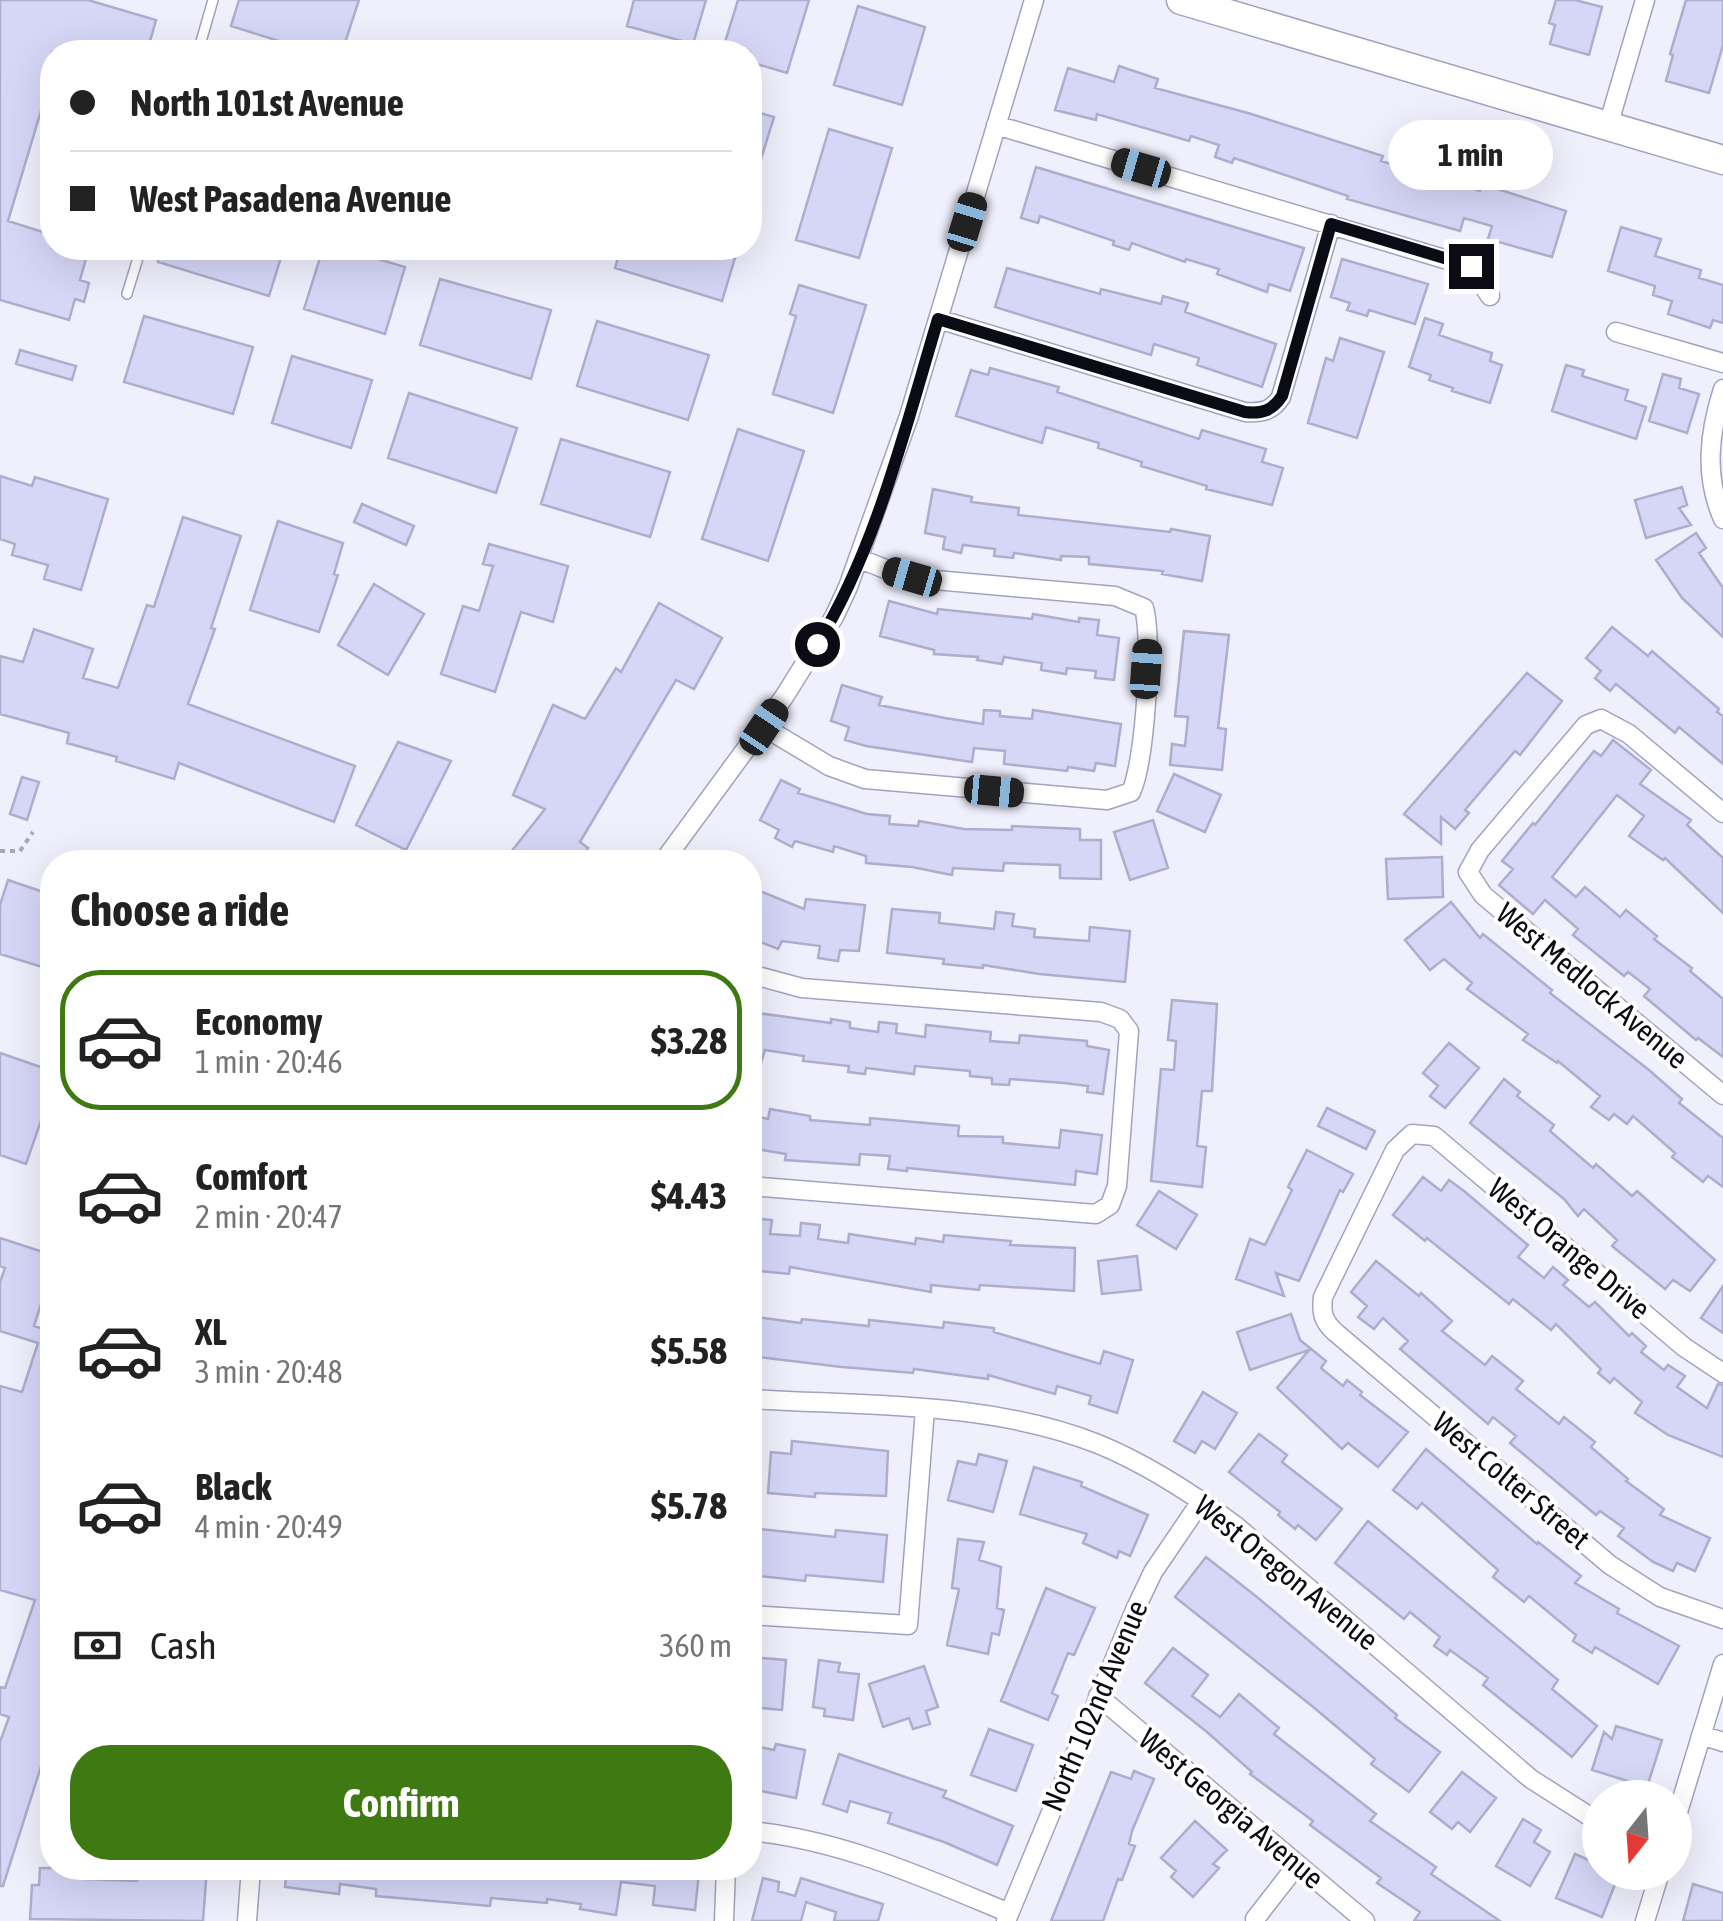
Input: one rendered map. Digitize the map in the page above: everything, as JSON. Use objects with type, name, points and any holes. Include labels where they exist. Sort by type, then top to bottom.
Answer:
[{"type":"main road","points":[[1181,0],[1723,160]]},
{"type":"street","points":[[672,850],[764,727],[834,617],[860,559],[938,319],[1034,0]]},
{"type":"street","points":[[1608,126],[1646,0]]},
{"type":"street","points":[[996,125],[1471,266],[1490,296]]},
{"type":"street","points":[[938,319],[1245,412],[1267,411],[1282,396],[1331,224]]},
{"type":"street","points":[[1616,332],[1723,362]]},
{"type":"street","points":[[1723,389],[1710,444],[1712,481],[1723,520]]},
{"type":"street","points":[[764,727],[829,766],[865,779],[1106,800],[1131,792],[1139,768],[1149,636],[1144,608],[1115,596],[912,577],[860,559]]},
{"type":"street","name":"West Medlock Avenue","points":[[1723,813],[1629,734],[1601,719],[1586,724],[1480,850],[1468,872],[1483,895],[1723,1095]]},
{"type":"street","points":[[762,977],[802,988],[1101,1012],[1120,1019],[1129,1032],[1117,1186],[1110,1206],[1096,1214],[762,1187]]},
{"type":"street","name":"West Colter Street","points":[[1412,1134],[1395,1150],[1323,1297],[1321,1310],[1325,1322],[1610,1565],[1660,1597],[1723,1619]]},
{"type":"street","name":"West Orange Drive","points":[[1412,1134],[1434,1136],[1443,1142],[1684,1347],[1723,1373]]},
{"type":"street","name":"West Oregon Avenue","points":[[762,1400],[925,1409],[1014,1420],[1095,1443],[1132,1459],[1202,1500],[1531,1780],[1582,1811]]},
{"type":"street","points":[[762,1616],[908,1625],[925,1409]]},
{"type":"street","name":"North 102nd Avenue","points":[[1007,1917],[1153,1572],[1202,1500]]},
{"type":"street","points":[[1688,1780],[1723,1664]]},
{"type":"street","name":"West Georgia Avenue","points":[[1098,1696],[1365,1921]]},
{"type":"street","points":[[1701,1735],[1723,1742]]},
{"type":"street","points":[[762,1833],[813,1841],[870,1858],[1007,1917]]},
{"type":"street","points":[[1256,1919],[1297,1866]]},
{"type":"street","points":[[247,1921],[249,1880]]},
{"type":"street","points":[[724,1921],[726,1880]]},
{"type":"street","points":[[1645,1921],[1654,1890]]},
{"type":"lane","points":[[201,40],[213,0]]},
{"type":"lane","points":[[128,294],[138,260]]},
{"type":"path","points":[[0,851],[20,851],[33,832]]},
{"type":"building","points":[[0,0],[88,0],[156,20],[150,40],[40,40],[40,114],[8,221],[40,231],[40,260],[86,260],[80,280],[89,283],[84,302],[75,299],[69,320],[0,300]]},
{"type":"building","points":[[239,0],[359,0],[346,40],[276,40],[231,26]]},
{"type":"building","points":[[634,0],[706,0],[694,40],[678,40],[627,26]]},
{"type":"building","points":[[738,0],[809,0],[787,73],[762,66],[762,40],[726,40]]},
{"type":"building","points":[[1556,0],[1602,7],[1589,55],[1550,44],[1555,25],[1549,23]]},
{"type":"building","points":[[1686,0],[1723,0],[1723,45],[1709,93],[1666,81]]},
{"type":"building","points":[[858,6],[925,27],[902,105],[834,85]]},
{"type":"building","points":[[1119,66],[1158,79],[1155,88],[1248,113],[1383,156],[1381,161],[1480,191],[1482,184],[1566,211],[1552,257],[1488,239],[1492,226],[1464,218],[1460,231],[1347,199],[1348,196],[1234,158],[1232,163],[1215,157],[1219,145],[1191,136],[1189,141],[1097,114],[1096,120],[1055,110],[1068,68],[1114,82]]},
{"type":"building","points":[[762,114],[774,117],[762,156]]},
{"type":"building","points":[[829,129],[892,148],[859,258],[796,240]]},
{"type":"building","points":[[1036,167],[1304,248],[1290,291],[1269,284],[1267,292],[1217,274],[1219,269],[1186,259],[1185,262],[1132,243],[1129,250],[1113,245],[1114,241],[1040,216],[1038,223],[1021,218]]},
{"type":"building","points":[[1621,227],[1661,239],[1655,256],[1701,270],[1699,278],[1723,285],[1723,323],[1713,320],[1710,328],[1668,314],[1672,301],[1653,295],[1655,286],[1608,271]]},
{"type":"building","points":[[1342,259],[1428,284],[1415,324],[1369,310],[1367,316],[1347,310],[1350,303],[1331,297]]},
{"type":"building","points":[[159,260],[280,260],[269,296]]},
{"type":"building","points":[[319,260],[381,260],[405,267],[385,334],[304,309]]},
{"type":"building","points":[[617,260],[734,260],[722,301],[615,268]]},
{"type":"building","points":[[1007,268],[1100,294],[1101,289],[1161,304],[1163,296],[1188,303],[1185,312],[1276,344],[1262,387],[1197,365],[1199,358],[1154,344],[1151,355],[995,307]]},
{"type":"building","points":[[440,279],[551,310],[531,379],[420,345]]},
{"type":"building","points":[[799,285],[866,305],[833,413],[773,394],[796,316],[790,314]]},
{"type":"building","points":[[144,316],[253,347],[233,414],[124,382]]},
{"type":"building","points":[[1425,318],[1443,324],[1439,335],[1492,353],[1490,361],[1502,365],[1490,403],[1452,391],[1453,388],[1429,380],[1431,375],[1409,367]]},
{"type":"building","points":[[597,321],[709,355],[688,420],[577,386]]},
{"type":"building","points":[[1340,338],[1384,352],[1357,438],[1308,423],[1326,358],[1333,361]]},
{"type":"building","points":[[20,350],[76,366],[72,380],[16,364]]},
{"type":"building","points":[[292,356],[372,380],[351,448],[272,423]]},
{"type":"building","points":[[1566,365],[1584,370],[1582,376],[1628,390],[1625,400],[1646,407],[1636,439],[1552,411]]},
{"type":"building","points":[[990,368],[1059,387],[1057,392],[1199,439],[1202,430],[1266,449],[1262,462],[1283,468],[1272,505],[1206,489],[1207,486],[1098,448],[1099,443],[1046,427],[1042,443],[956,416],[971,370],[988,375]]},
{"type":"building","points":[[1663,374],[1681,379],[1679,388],[1699,394],[1687,433],[1649,421]]},
{"type":"building","points":[[409,393],[517,428],[496,493],[388,458]]},
{"type":"building","points":[[738,429],[804,451],[768,561],[702,539]]},
{"type":"building","points":[[561,439],[670,472],[650,537],[541,504]]},
{"type":"building","points":[[0,476],[32,486],[35,477],[108,499],[81,590],[44,579],[48,565],[12,555],[15,544],[0,539]]},
{"type":"building","points":[[1682,487],[1687,505],[1679,508],[1691,525],[1646,538],[1635,500]]},
{"type":"building","points":[[933,489],[972,497],[971,502],[1019,508],[1018,515],[1210,536],[1202,581],[1162,574],[1163,571],[1089,564],[1089,557],[1061,556],[1061,560],[1014,553],[1013,558],[994,556],[995,549],[963,545],[961,553],[943,549],[945,537],[925,533]]},
{"type":"building","points":[[362,504],[414,526],[406,545],[354,522]]},
{"type":"building","points":[[183,517],[241,536],[211,628],[215,629],[188,704],[355,766],[334,822],[179,763],[174,779],[116,761],[117,757],[67,743],[69,733],[0,714],[0,656],[23,662],[34,629],[93,649],[83,678],[118,688],[147,605],[154,607]]},
{"type":"building","points":[[278,521],[343,543],[334,574],[338,575],[319,632],[250,610]]},
{"type":"building","points":[[1696,533],[1706,548],[1699,553],[1723,588],[1723,637],[1682,598],[1656,560]]},
{"type":"building","points":[[489,544],[568,566],[553,622],[521,612],[495,692],[441,674],[463,606],[479,611],[493,566],[483,564]]},
{"type":"building","points":[[374,584],[424,614],[388,675],[338,645]]},
{"type":"building","points":[[889,601],[937,614],[938,609],[1032,619],[1033,614],[1079,622],[1079,618],[1099,620],[1097,635],[1119,638],[1114,680],[1095,678],[1096,671],[1067,668],[1066,674],[1041,670],[1042,663],[1004,657],[1002,664],[977,660],[978,657],[934,654],[934,650],[880,636]]},
{"type":"building","points":[[659,603],[722,638],[694,689],[676,680],[580,842],[587,850],[513,850],[545,809],[513,795],[553,705],[585,719],[616,668],[621,672]]},
{"type":"building","points":[[1612,627],[1648,656],[1652,651],[1719,709],[1717,712],[1723,716],[1723,764],[1679,727],[1675,733],[1616,684],[1610,691],[1595,678],[1601,671],[1586,658]]},
{"type":"building","points":[[1184,631],[1229,635],[1218,728],[1226,729],[1222,770],[1170,765],[1172,744],[1185,746],[1188,717],[1175,716]]},
{"type":"building","points":[[1527,673],[1562,701],[1520,755],[1515,751],[1465,810],[1469,813],[1455,829],[1441,817],[1441,844],[1404,814]]},
{"type":"building","points":[[842,685],[882,697],[879,705],[983,724],[984,710],[1032,719],[1033,710],[1121,724],[1115,766],[1096,763],[1094,771],[1068,767],[1067,771],[1004,764],[1005,751],[974,748],[972,762],[845,740],[849,727],[831,721]]},
{"type":"building","points":[[1613,740],[1651,770],[1640,784],[1691,820],[1687,825],[1723,858],[1723,913],[1665,858],[1629,836],[1644,816],[1617,795],[1552,877],[1576,897],[1585,887],[1620,917],[1626,910],[1723,999],[1723,1057],[1696,1040],[1644,996],[1650,989],[1628,972],[1624,976],[1573,935],[1578,929],[1545,900],[1533,914],[1499,885],[1513,869],[1502,861],[1594,751],[1601,756]]},
{"type":"building","points":[[398,742],[451,761],[406,850],[356,825]]},
{"type":"building","points":[[1174,774],[1221,795],[1205,832],[1157,811]]},
{"type":"building","points":[[22,777],[39,782],[27,820],[10,814]]},
{"type":"building","points":[[781,780],[800,789],[798,793],[867,814],[890,816],[889,824],[918,826],[919,821],[964,829],[1080,829],[1080,840],[1101,840],[1101,879],[1060,878],[1060,865],[1004,863],[1003,871],[953,868],[952,875],[866,863],[866,856],[834,846],[833,852],[795,841],[792,847],[775,838],[779,830],[760,820]]},
{"type":"building","points":[[1153,820],[1168,868],[1130,880],[1114,832]]},
{"type":"building","points":[[1442,857],[1443,897],[1388,899],[1386,859]]},
{"type":"building","points":[[8,880],[40,891],[40,966],[0,954],[0,905]]},
{"type":"building","points":[[762,892],[804,909],[806,899],[865,905],[859,951],[840,950],[838,961],[818,958],[820,946],[782,941],[778,949],[762,943]]},
{"type":"building","points":[[1451,902],[1480,938],[1483,934],[1552,990],[1550,993],[1649,1070],[1682,1099],[1679,1103],[1723,1138],[1723,1187],[1708,1176],[1703,1182],[1672,1157],[1675,1153],[1633,1116],[1627,1124],[1614,1114],[1609,1120],[1591,1107],[1600,1096],[1558,1061],[1523,1040],[1528,1034],[1467,989],[1472,983],[1444,959],[1430,970],[1405,940]]},
{"type":"building","points":[[892,909],[940,913],[939,923],[994,929],[996,912],[1014,914],[1012,926],[1035,929],[1034,937],[1089,941],[1090,927],[1130,931],[1125,982],[943,964],[944,959],[887,953]]},
{"type":"building","points":[[1172,1000],[1217,1004],[1212,1091],[1202,1091],[1197,1146],[1206,1147],[1202,1187],[1151,1181],[1161,1069],[1174,1070],[1176,1041],[1168,1040]]},
{"type":"building","points":[[762,1014],[850,1022],[850,1028],[878,1032],[879,1022],[897,1024],[896,1033],[925,1037],[926,1025],[991,1032],[990,1041],[1019,1043],[1020,1035],[1087,1041],[1087,1046],[1109,1050],[1103,1094],[1087,1092],[1088,1086],[1064,1083],[1010,1079],[1009,1085],[992,1084],[992,1078],[970,1076],[970,1071],[915,1066],[914,1074],[866,1068],[865,1074],[848,1072],[849,1066],[803,1061],[804,1056],[765,1050],[762,1060]]},
{"type":"building","points":[[1449,1043],[1479,1068],[1445,1108],[1430,1096],[1438,1086],[1423,1073]]},
{"type":"building","points":[[0,1053],[40,1067],[40,1124],[26,1164],[0,1155]]},
{"type":"building","points":[[1504,1079],[1520,1092],[1517,1096],[1554,1125],[1550,1131],[1593,1168],[1596,1164],[1632,1196],[1637,1191],[1715,1260],[1690,1291],[1673,1280],[1665,1289],[1612,1246],[1617,1240],[1584,1209],[1578,1216],[1564,1199],[1470,1123]]},
{"type":"building","points":[[1327,1108],[1375,1131],[1366,1149],[1318,1126]]},
{"type":"building","points":[[770,1109],[810,1116],[810,1120],[870,1125],[870,1118],[959,1126],[958,1136],[1003,1137],[1003,1143],[1059,1148],[1061,1130],[1102,1135],[1097,1174],[1076,1171],[1075,1185],[888,1169],[890,1156],[860,1154],[859,1165],[785,1160],[786,1154],[762,1150],[762,1118],[768,1119]]},
{"type":"building","points":[[1307,1150],[1353,1174],[1343,1192],[1340,1190],[1299,1281],[1276,1273],[1284,1296],[1236,1279],[1250,1239],[1265,1245]]},
{"type":"building","points":[[1423,1177],[1441,1191],[1449,1180],[1464,1191],[1528,1245],[1518,1257],[1544,1278],[1553,1267],[1568,1280],[1563,1285],[1589,1307],[1595,1302],[1629,1336],[1632,1333],[1646,1346],[1641,1352],[1664,1370],[1668,1365],[1685,1376],[1677,1387],[1707,1408],[1718,1384],[1723,1385],[1723,1457],[1668,1435],[1635,1413],[1642,1402],[1614,1378],[1610,1383],[1598,1373],[1601,1369],[1556,1324],[1551,1330],[1513,1299],[1509,1304],[1393,1215]]},
{"type":"building","points":[[1159,1191],[1197,1215],[1176,1249],[1137,1225]]},
{"type":"building","points":[[762,1219],[772,1220],[770,1234],[800,1236],[801,1223],[820,1225],[818,1239],[848,1243],[849,1234],[915,1244],[916,1238],[943,1242],[944,1235],[1011,1241],[1010,1245],[1075,1248],[1074,1291],[931,1285],[931,1292],[790,1267],[789,1274],[762,1271]]},
{"type":"building","points":[[0,1238],[40,1251],[40,1307],[34,1326],[40,1328],[40,1770],[3,1886],[0,1742],[9,1717],[0,1714],[0,1687],[5,1688],[35,1600],[0,1590],[0,1386],[22,1392],[38,1343],[0,1331],[0,1282],[5,1268],[0,1266]]},
{"type":"building","points":[[1137,1256],[1141,1290],[1102,1294],[1098,1261]]},
{"type":"building","points":[[1376,1261],[1452,1321],[1442,1331],[1485,1365],[1492,1356],[1523,1381],[1516,1389],[1559,1424],[1564,1417],[1595,1442],[1591,1447],[1626,1481],[1664,1509],[1660,1515],[1710,1538],[1695,1571],[1677,1563],[1673,1571],[1653,1562],[1618,1536],[1624,1528],[1600,1511],[1596,1515],[1510,1443],[1516,1436],[1493,1417],[1488,1424],[1400,1349],[1408,1341],[1383,1318],[1374,1329],[1358,1317],[1367,1306],[1351,1292]]},
{"type":"building","points":[[1723,1286],[1723,1333],[1701,1318]]},
{"type":"building","points":[[1291,1314],[1300,1340],[1326,1361],[1321,1368],[1343,1386],[1347,1380],[1408,1432],[1378,1467],[1348,1443],[1342,1449],[1277,1388],[1309,1350],[1250,1370],[1237,1332]]},
{"type":"building","points":[[762,1318],[869,1326],[869,1320],[943,1328],[944,1322],[994,1328],[994,1332],[1100,1364],[1104,1351],[1133,1360],[1117,1413],[1089,1404],[1091,1396],[1057,1386],[1055,1394],[988,1375],[988,1379],[914,1369],[913,1373],[762,1357]]},
{"type":"building","points":[[1203,1392],[1237,1413],[1215,1449],[1202,1441],[1195,1453],[1174,1441]]},
{"type":"building","points":[[1259,1434],[1287,1455],[1282,1462],[1342,1509],[1316,1540],[1298,1525],[1295,1529],[1278,1515],[1280,1512],[1229,1472]]},
{"type":"building","points":[[792,1441],[888,1451],[886,1496],[768,1493],[771,1452],[791,1454]]},
{"type":"building","points":[[1426,1449],[1537,1544],[1581,1576],[1575,1583],[1619,1609],[1617,1613],[1679,1646],[1658,1684],[1595,1647],[1592,1653],[1573,1641],[1576,1635],[1529,1596],[1524,1602],[1493,1577],[1498,1570],[1422,1503],[1417,1509],[1393,1490]]},
{"type":"building","points":[[979,1454],[1007,1461],[993,1512],[948,1500],[958,1461],[976,1465]]},
{"type":"building","points":[[1034,1467],[1082,1482],[1081,1486],[1148,1515],[1130,1556],[1119,1551],[1117,1558],[1083,1543],[1087,1534],[1020,1514]]},
{"type":"building","points":[[1368,1521],[1558,1680],[1552,1689],[1597,1726],[1572,1757],[1483,1685],[1488,1678],[1450,1650],[1447,1655],[1434,1646],[1440,1637],[1410,1612],[1404,1619],[1335,1563]]},
{"type":"building","points":[[762,1529],[835,1537],[836,1530],[887,1535],[883,1582],[806,1575],[805,1581],[762,1576]]},
{"type":"building","points":[[958,1539],[984,1542],[979,1560],[1001,1567],[997,1608],[1004,1610],[999,1635],[992,1633],[988,1654],[947,1645],[959,1589],[952,1588]]},
{"type":"building","points":[[1206,1557],[1440,1752],[1409,1792],[1371,1764],[1375,1759],[1312,1706],[1175,1597]]},
{"type":"building","points":[[1046,1588],[1095,1608],[1074,1655],[1068,1653],[1052,1693],[1058,1696],[1048,1720],[1001,1701]]},
{"type":"building","points":[[1173,1648],[1208,1675],[1192,1696],[1220,1717],[1239,1694],[1279,1728],[1274,1734],[1376,1814],[1370,1821],[1436,1867],[1431,1874],[1500,1921],[1414,1921],[1420,1912],[1377,1883],[1381,1878],[1310,1825],[1313,1821],[1250,1774],[1207,1732],[1145,1683]]},
{"type":"building","points":[[762,1658],[786,1660],[782,1710],[762,1708]]},
{"type":"building","points":[[819,1660],[840,1663],[838,1672],[859,1674],[853,1720],[824,1716],[825,1709],[813,1707]]},
{"type":"building","points":[[924,1666],[938,1707],[926,1711],[930,1724],[913,1729],[909,1718],[883,1727],[869,1684]]},
{"type":"building","points":[[1616,1726],[1662,1740],[1649,1780],[1624,1780],[1592,1770],[1604,1732],[1612,1739]]},
{"type":"building","points":[[989,1729],[1033,1745],[1016,1791],[971,1775]]},
{"type":"building","points":[[776,1744],[805,1750],[796,1798],[762,1791],[762,1748],[774,1750]]},
{"type":"building","points":[[839,1754],[946,1791],[943,1797],[1013,1826],[997,1865],[888,1823],[891,1813],[850,1801],[847,1812],[823,1804]]},
{"type":"building","points":[[1134,1771],[1154,1779],[1132,1831],[1129,1844],[1135,1846],[1103,1921],[1051,1921],[1111,1772],[1131,1779]]},
{"type":"building","points":[[1462,1772],[1496,1798],[1470,1832],[1458,1822],[1452,1829],[1430,1812]]},
{"type":"building","points":[[1523,1819],[1541,1830],[1534,1842],[1550,1852],[1530,1886],[1496,1866]]},
{"type":"building","points":[[1195,1821],[1227,1850],[1213,1864],[1219,1868],[1193,1897],[1171,1877],[1176,1871],[1161,1858]]},
{"type":"building","points":[[1575,1854],[1582,1857],[1582,1890],[1613,1890],[1602,1917],[1556,1898]]},
{"type":"building","points":[[40,1868],[40,1880],[206,1880],[203,1921],[30,1919],[32,1885],[39,1885]]},
{"type":"building","points":[[763,1878],[779,1882],[778,1891],[795,1896],[801,1878],[883,1904],[878,1921],[834,1921],[836,1912],[806,1902],[801,1921],[752,1921]]},
{"type":"building","points":[[286,1880],[698,1880],[695,1910],[653,1905],[655,1886],[621,1882],[616,1915],[547,1899],[547,1903],[491,1898],[490,1906],[376,1896],[376,1889],[340,1884],[339,1894],[285,1887]]},
{"type":"building","points":[[1693,1884],[1723,1893],[1723,1921],[1683,1921]]},
{"type":"route","points":[[817,644],[860,559],[938,319],[1259,413],[1275,406],[1282,396],[1331,224],[1471,266]]}]
